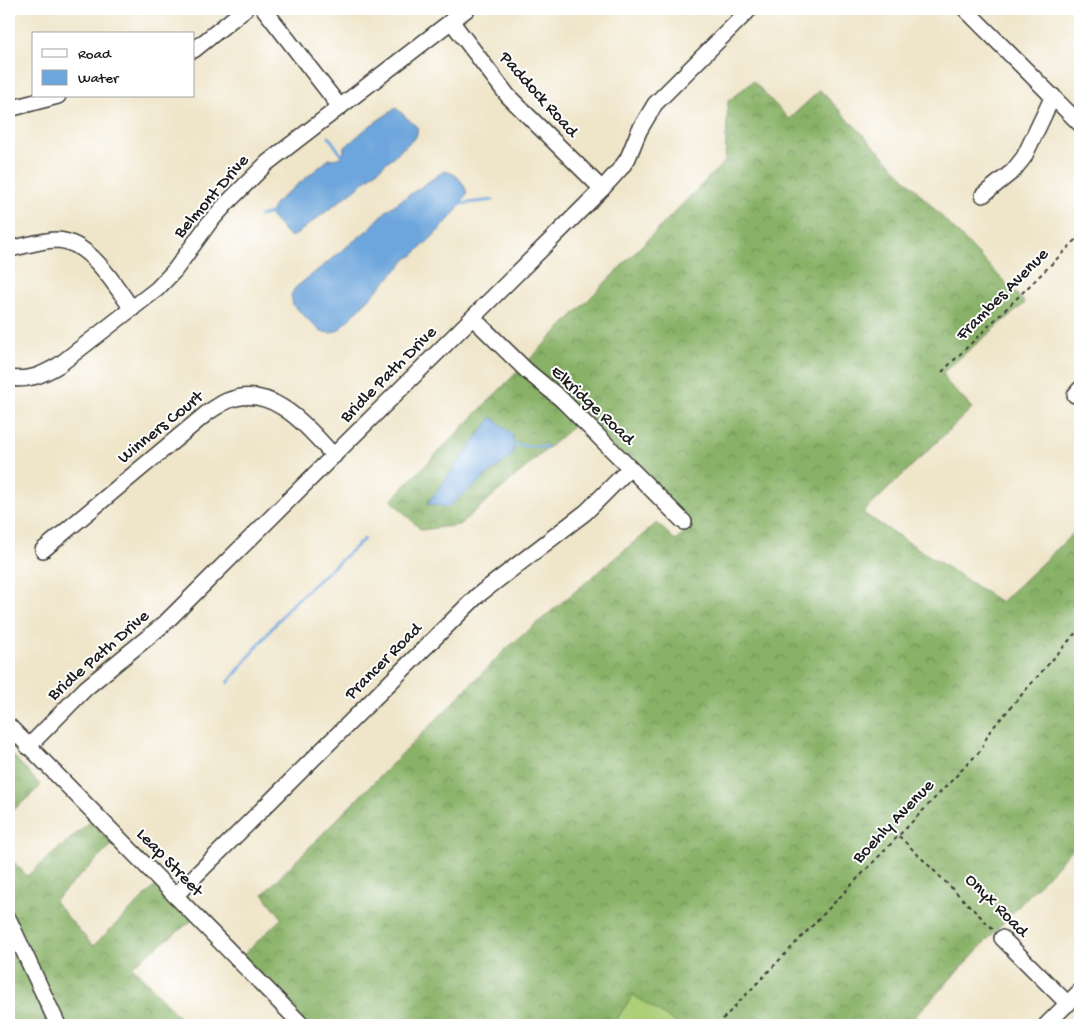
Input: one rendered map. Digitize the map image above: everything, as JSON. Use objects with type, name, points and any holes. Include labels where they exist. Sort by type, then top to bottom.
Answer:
[{"type":"street","points":[[195,49],[246,9]]},
{"type":"street","points":[[264,9],[340,107]]},
{"type":"street","name":"Belmont Drive","points":[[9,378],[20,380],[46,373],[132,309],[166,280],[209,223],[245,184],[275,157],[467,9]]},
{"type":"street","name":"Bridle Path Drive","points":[[28,747],[86,688],[164,624],[602,189],[628,158],[639,131],[655,104],[750,9]]},
{"type":"street","points":[[965,9],[1080,124]]},
{"type":"street","name":"Paddock Road","points":[[451,21],[508,96],[602,189]]},
{"type":"street","points":[[983,196],[1014,171],[1024,157],[1052,96]]},
{"type":"street","points":[[9,109],[50,98]]},
{"type":"street","points":[[9,249],[48,240],[64,241],[78,245],[97,263],[132,309]]},
{"type":"street","name":"Elkridge Road","points":[[473,318],[527,371],[560,399],[684,522]]},
{"type":"street","name":"Winners Court","points":[[43,550],[207,413],[228,400],[240,397],[253,397],[263,398],[279,404],[291,413],[334,456]]},
{"type":"street","name":"Prancer Road","points":[[175,896],[477,596],[586,512],[630,468]]},
{"type":"street","name":"Leap Street","points":[[9,726],[299,1024]]},
{"type":"street","points":[[9,920],[58,1025]]},
{"type":"street","name":"Onyx Road","points":[[1002,938],[1068,1004]]},
{"type":"street","points":[[1046,1025],[1080,991]]},
{"type":"path","name":"Frambes Avenue","points":[[942,372],[1080,236]]},
{"type":"path","name":"Boehly Avenue","points":[[717,1025],[980,751],[990,731],[1080,628]]},
{"type":"path","name":"Onyx Road","points":[[898,836],[1002,938]]},
{"type":"green space","points":[[753,81],[789,119],[820,90],[1025,303],[943,372],[947,382],[972,408],[863,513],[1001,602],[1080,527],[1080,841],[907,1025],[298,1025],[240,958],[282,918],[263,894],[506,649],[657,523],[676,541],[691,524],[583,418],[459,525],[421,530],[391,500],[725,161],[728,101]]},
{"type":"green space","points":[[9,751],[41,786],[9,814]]},
{"type":"green space","points":[[97,816],[120,837],[54,901],[93,946],[162,880],[198,916],[132,966],[186,1025],[9,1025],[9,857],[27,876]]},
{"type":"green space","points":[[633,995],[679,1025],[613,1025]]},
{"type":"water","points":[[396,108],[418,128],[416,137],[357,188],[294,236],[289,236],[270,216],[275,203],[329,159],[339,158],[344,152],[344,148],[368,127]]},
{"type":"water","points":[[444,171],[452,173],[459,178],[467,194],[449,219],[408,258],[339,330],[331,333],[321,332],[293,305],[291,295],[295,288],[369,229],[387,210]]},
{"type":"water","points":[[492,417],[513,435],[513,455],[448,507],[427,504]]},
{"type":"waterway","points":[[329,137],[343,157]]},
{"type":"waterway","points":[[459,204],[493,200]]},
{"type":"waterway","points":[[260,216],[274,212]]},
{"type":"waterway","points":[[514,445],[547,447]]},
{"type":"waterway","points":[[228,683],[289,607],[364,539]]}]
